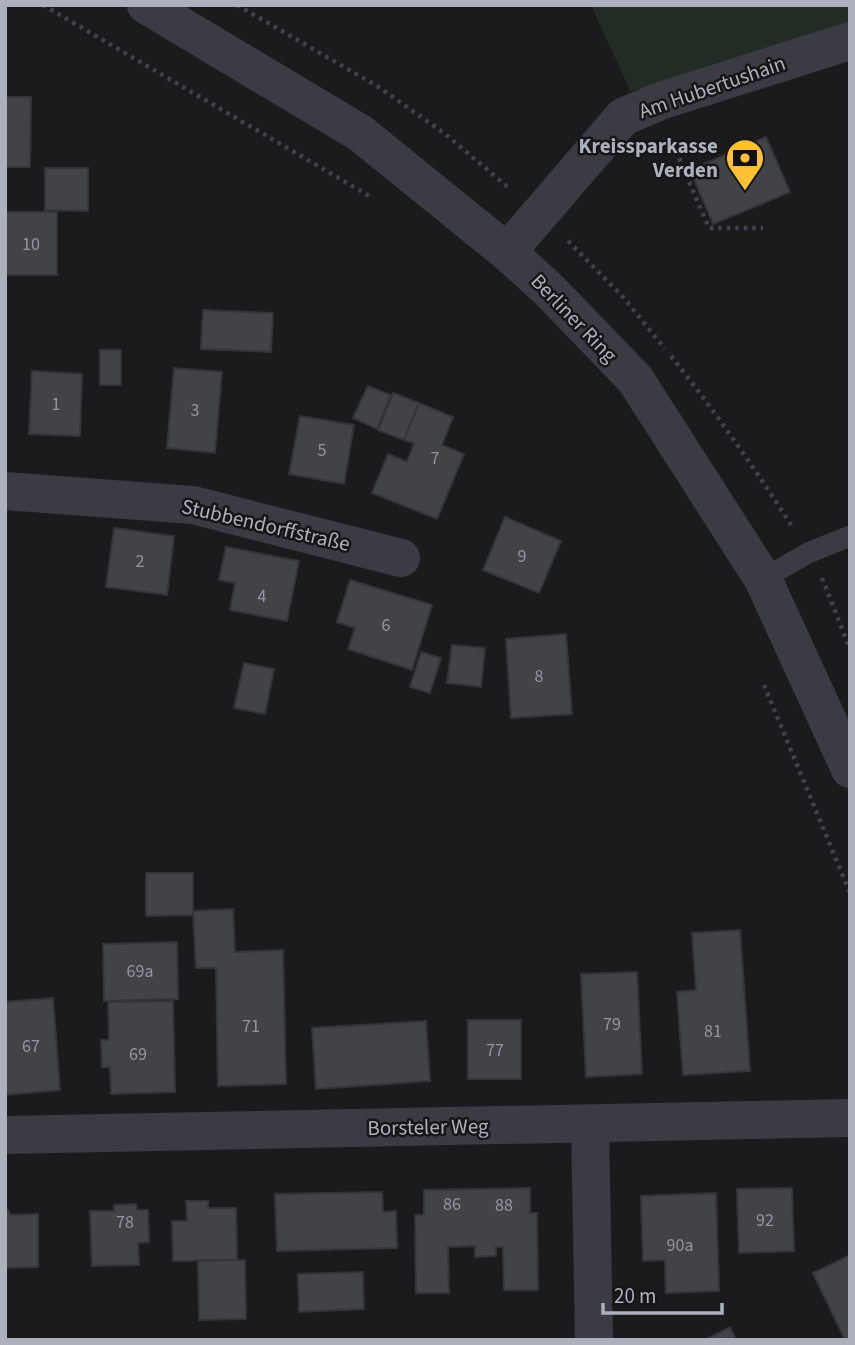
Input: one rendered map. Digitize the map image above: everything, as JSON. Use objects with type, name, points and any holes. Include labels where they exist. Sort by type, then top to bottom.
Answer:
[{"type":"street","name":"Berliner Ring","points":[[146,5],[360,133],[507,251],[548,289],[635,379],[763,579],[850,769]]},
{"type":"street","name":"Am Hubertushain","points":[[507,251],[623,117],[660,101],[850,41]]},
{"type":"street","name":"Stubbendorffstraße","points":[[5,491],[193,505],[401,558]]},
{"type":"street","name":"Borsteler Weg","points":[[5,1135],[850,1118]]},
{"type":"street","points":[[590,1124],[594,1340]]},
{"type":"lane","points":[[763,579],[808,553],[850,536]]},
{"type":"path","points":[[43,5],[374,199]]},
{"type":"path","points":[[237,5],[377,86],[444,133],[513,191]]},
{"type":"path","points":[[623,117],[642,136],[676,151],[709,228],[763,228]]},
{"type":"path","points":[[760,674],[850,893]]},
{"type":"shaded area","points":[[591,5],[850,5],[850,32],[741,66],[630,91]]},
{"type":"building","points":[[5,97],[31,97],[30,167],[5,167]]},
{"type":"building","points":[[766,137],[790,192],[713,224],[690,170]]},
{"type":"building","points":[[45,168],[88,168],[88,211],[45,210]]},
{"type":"building","points":[[5,212],[57,212],[57,275],[5,275]]},
{"type":"building","points":[[203,310],[273,313],[271,352],[201,349]]},
{"type":"building","points":[[100,350],[121,350],[121,385],[100,385]]},
{"type":"building","points":[[174,368],[222,372],[215,453],[167,448]]},
{"type":"building","points":[[32,371],[82,374],[80,436],[29,434]]},
{"type":"building","points":[[368,386],[391,395],[377,429],[353,418]]},
{"type":"building","points":[[393,393],[419,403],[404,440],[378,430]]},
{"type":"building","points":[[419,403],[453,417],[442,445],[464,454],[437,519],[372,493],[388,454],[407,462],[414,443],[404,440]]},
{"type":"building","points":[[300,416],[354,425],[344,484],[289,474]]},
{"type":"building","points":[[505,517],[561,541],[539,593],[483,570]]},
{"type":"building","points":[[114,528],[174,536],[167,595],[106,587]]},
{"type":"building","points":[[226,547],[299,561],[287,621],[230,610],[235,583],[219,580]]},
{"type":"building","points":[[350,580],[432,605],[412,670],[348,649],[355,628],[337,622]]},
{"type":"building","points":[[566,634],[572,714],[511,718],[506,639]]},
{"type":"building","points":[[452,645],[485,648],[481,687],[447,683]]},
{"type":"building","points":[[421,652],[441,658],[430,693],[410,687]]},
{"type":"building","points":[[244,663],[274,669],[265,714],[234,708]]},
{"type":"building","points":[[146,873],[193,873],[193,915],[146,916]]},
{"type":"building","points":[[233,909],[235,952],[283,950],[286,1084],[218,1086],[216,968],[196,968],[193,911]]},
{"type":"building","points":[[740,930],[750,1071],[683,1075],[677,992],[696,990],[692,933]]},
{"type":"building","points":[[177,942],[178,999],[104,1001],[103,944]]},
{"type":"building","points":[[637,972],[642,1074],[586,1077],[581,974]]},
{"type":"building","points":[[53,998],[60,1090],[5,1095],[5,1002]]},
{"type":"building","points":[[173,1001],[175,1092],[111,1094],[110,1067],[102,1067],[101,1040],[109,1040],[108,1002]]},
{"type":"building","points":[[468,1020],[521,1020],[521,1079],[468,1079]]},
{"type":"building","points":[[426,1021],[430,1081],[316,1089],[312,1028]]},
{"type":"building","points":[[530,1188],[530,1213],[537,1213],[538,1290],[504,1290],[503,1247],[496,1247],[496,1256],[475,1257],[475,1246],[448,1247],[449,1293],[416,1293],[415,1215],[424,1215],[424,1190]]},
{"type":"building","points":[[792,1188],[794,1251],[739,1253],[737,1189]]},
{"type":"building","points":[[382,1192],[383,1212],[396,1211],[397,1248],[277,1251],[275,1194]]},
{"type":"building","points":[[716,1193],[719,1291],[666,1293],[665,1260],[643,1261],[641,1196]]},
{"type":"building","points":[[186,1201],[208,1201],[208,1208],[236,1208],[237,1260],[173,1261],[172,1221],[187,1221]]},
{"type":"building","points":[[136,1204],[137,1210],[148,1210],[149,1242],[138,1243],[139,1265],[92,1266],[90,1211],[114,1211],[114,1205]]},
{"type":"building","points":[[5,1209],[11,1215],[38,1214],[38,1267],[5,1268]]},
{"type":"building","points":[[850,1255],[850,1339],[845,1340],[813,1273]]},
{"type":"building","points":[[245,1260],[246,1319],[199,1320],[198,1261]]},
{"type":"building","points":[[363,1272],[364,1309],[299,1312],[298,1274]]},
{"type":"building","points":[[730,1327],[736,1340],[705,1340]]},
{"type":"place","name":"Kreissparkasse Verden","points":[[745,192]]}]
